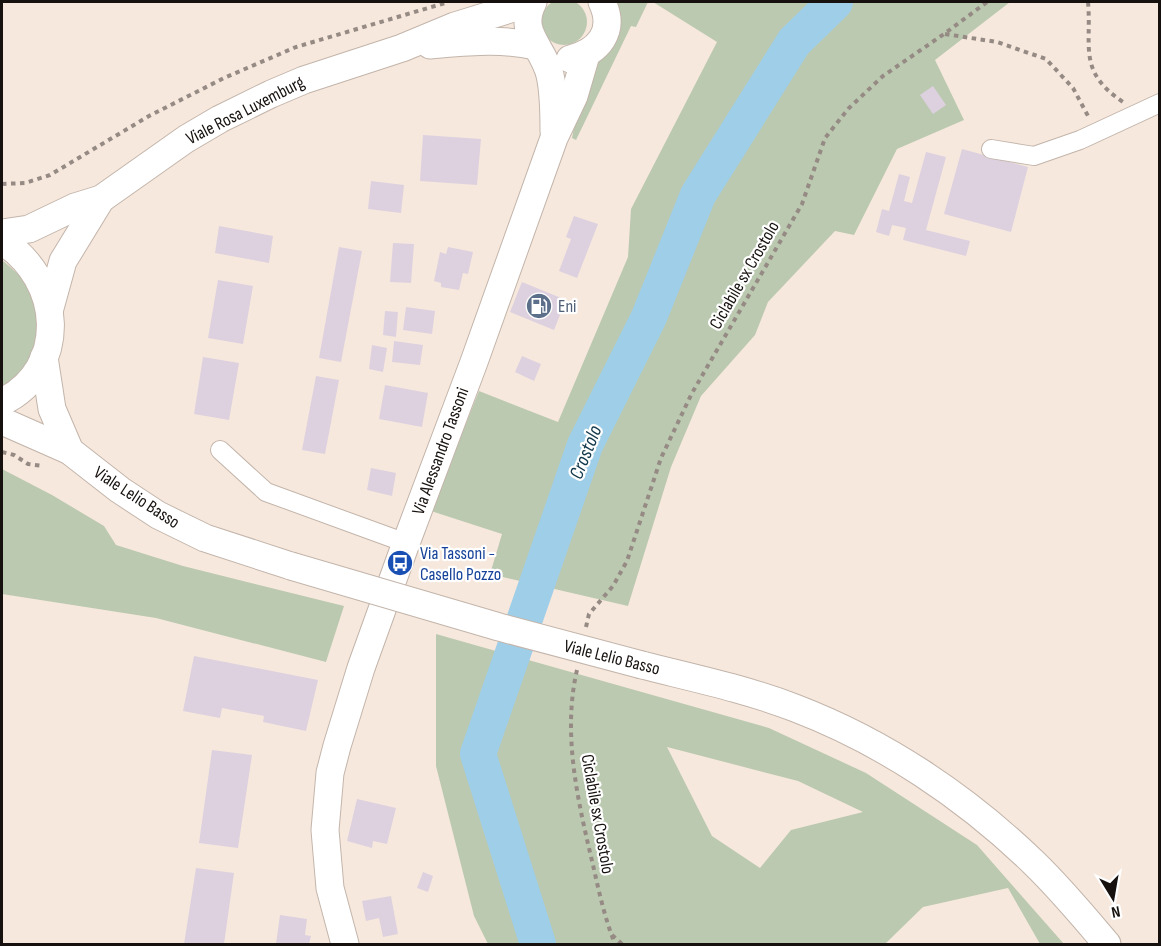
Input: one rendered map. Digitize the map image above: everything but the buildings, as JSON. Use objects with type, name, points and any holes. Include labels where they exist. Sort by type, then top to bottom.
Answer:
[{"type":"street","name":"Viale Rosa Luxemburg","points":[[2,233],[28,229],[75,207],[101,199],[157,158],[220,119],[304,80],[402,48],[455,26],[525,2]]},
{"type":"street","name":"Via Alessandro Tassoni","points":[[533,2],[528,10],[527,21],[529,32],[550,73],[554,138]]},
{"type":"street","name":"Via Alessandro Tassoni","points":[[345,945],[330,888],[326,839],[330,773],[349,705],[406,543],[554,138],[574,96],[586,55],[599,43],[604,34],[606,21],[603,2]]},
{"type":"street","name":"Viale Rosa Luxemburg","points":[[402,48],[491,40],[539,50]]},
{"type":"street","points":[[539,50],[568,60],[586,55]]},
{"type":"street","points":[[992,149],[1034,156],[1080,140],[1153,106]]},
{"type":"street","name":"Viale Rosa Luxemburg","points":[[50,309],[63,261],[101,199]]},
{"type":"street","points":[[2,241],[18,253],[33,269],[41,281],[50,309],[50,333],[44,357],[35,373],[23,387],[2,402]]},
{"type":"street","name":"Viale Lelio Basso","points":[[44,357],[52,410],[70,451]]},
{"type":"street","name":"Viale Lelio Basso","points":[[2,421],[70,451],[120,490],[158,515],[205,538],[291,567],[511,631],[772,699],[863,738],[947,790],[1012,842],[1036,864],[1107,945]]},
{"type":"street","points":[[220,450],[266,492],[406,543]]},
{"type":"path","points":[[2,184],[25,183],[50,175],[149,116],[224,78],[296,47],[449,2]]},
{"type":"path","name":"Ciclabile sx Crostolo","points":[[589,614],[613,586],[627,561],[661,458],[692,393],[801,204],[825,138],[849,108],[882,76],[987,2]]},
{"type":"path","points":[[1088,2],[1088,51],[1098,79],[1109,92],[1124,102],[1153,106]]},
{"type":"path","points":[[944,34],[997,42],[1046,59],[1072,88],[1097,132]]},
{"type":"path","name":"Ciclabile sx Crostolo","points":[[573,685],[571,735],[576,782],[597,884],[615,945]]},
{"type":"path","points":[[612,934],[622,945]]},
{"type":"green space","points":[[564,-1],[580,6],[587,22],[580,38],[564,45],[548,38],[541,22],[548,6]]},
{"type":"green space","points":[[618,2],[648,2],[636,27],[631,26],[576,140],[572,138],[575,122],[597,63],[612,47]]},
{"type":"green space","points":[[653,2],[1010,2],[935,60],[964,120],[897,149],[854,235],[835,231],[768,302],[755,335],[701,396],[671,467],[628,606],[490,574],[502,534],[431,511],[479,391],[558,422],[628,257],[631,209],[717,42]]},
{"type":"green space","points":[[2,260],[19,275],[32,294],[38,320],[38,334],[30,360],[13,381],[2,388]]},
{"type":"green space","points":[[2,469],[104,526],[116,545],[183,566],[344,606],[326,662],[156,618],[2,594]]},
{"type":"green space","points":[[436,634],[769,728],[866,773],[977,845],[1064,944],[1040,944],[1008,888],[923,907],[885,944],[488,944],[474,916],[436,766]],"holes":[[[667,747],[798,781],[863,812],[791,830],[760,868],[712,836]]]},
{"type":"waterway","name":"Crostolo","points":[[538,944],[478,754],[585,445],[649,317],[698,195],[794,42],[835,2]]},
{"type":"place","name":"Eni","points":[[539,306]]},
{"type":"place","name":"Via Tassoni - Casello Pozzo","points":[[400,563]]}]
